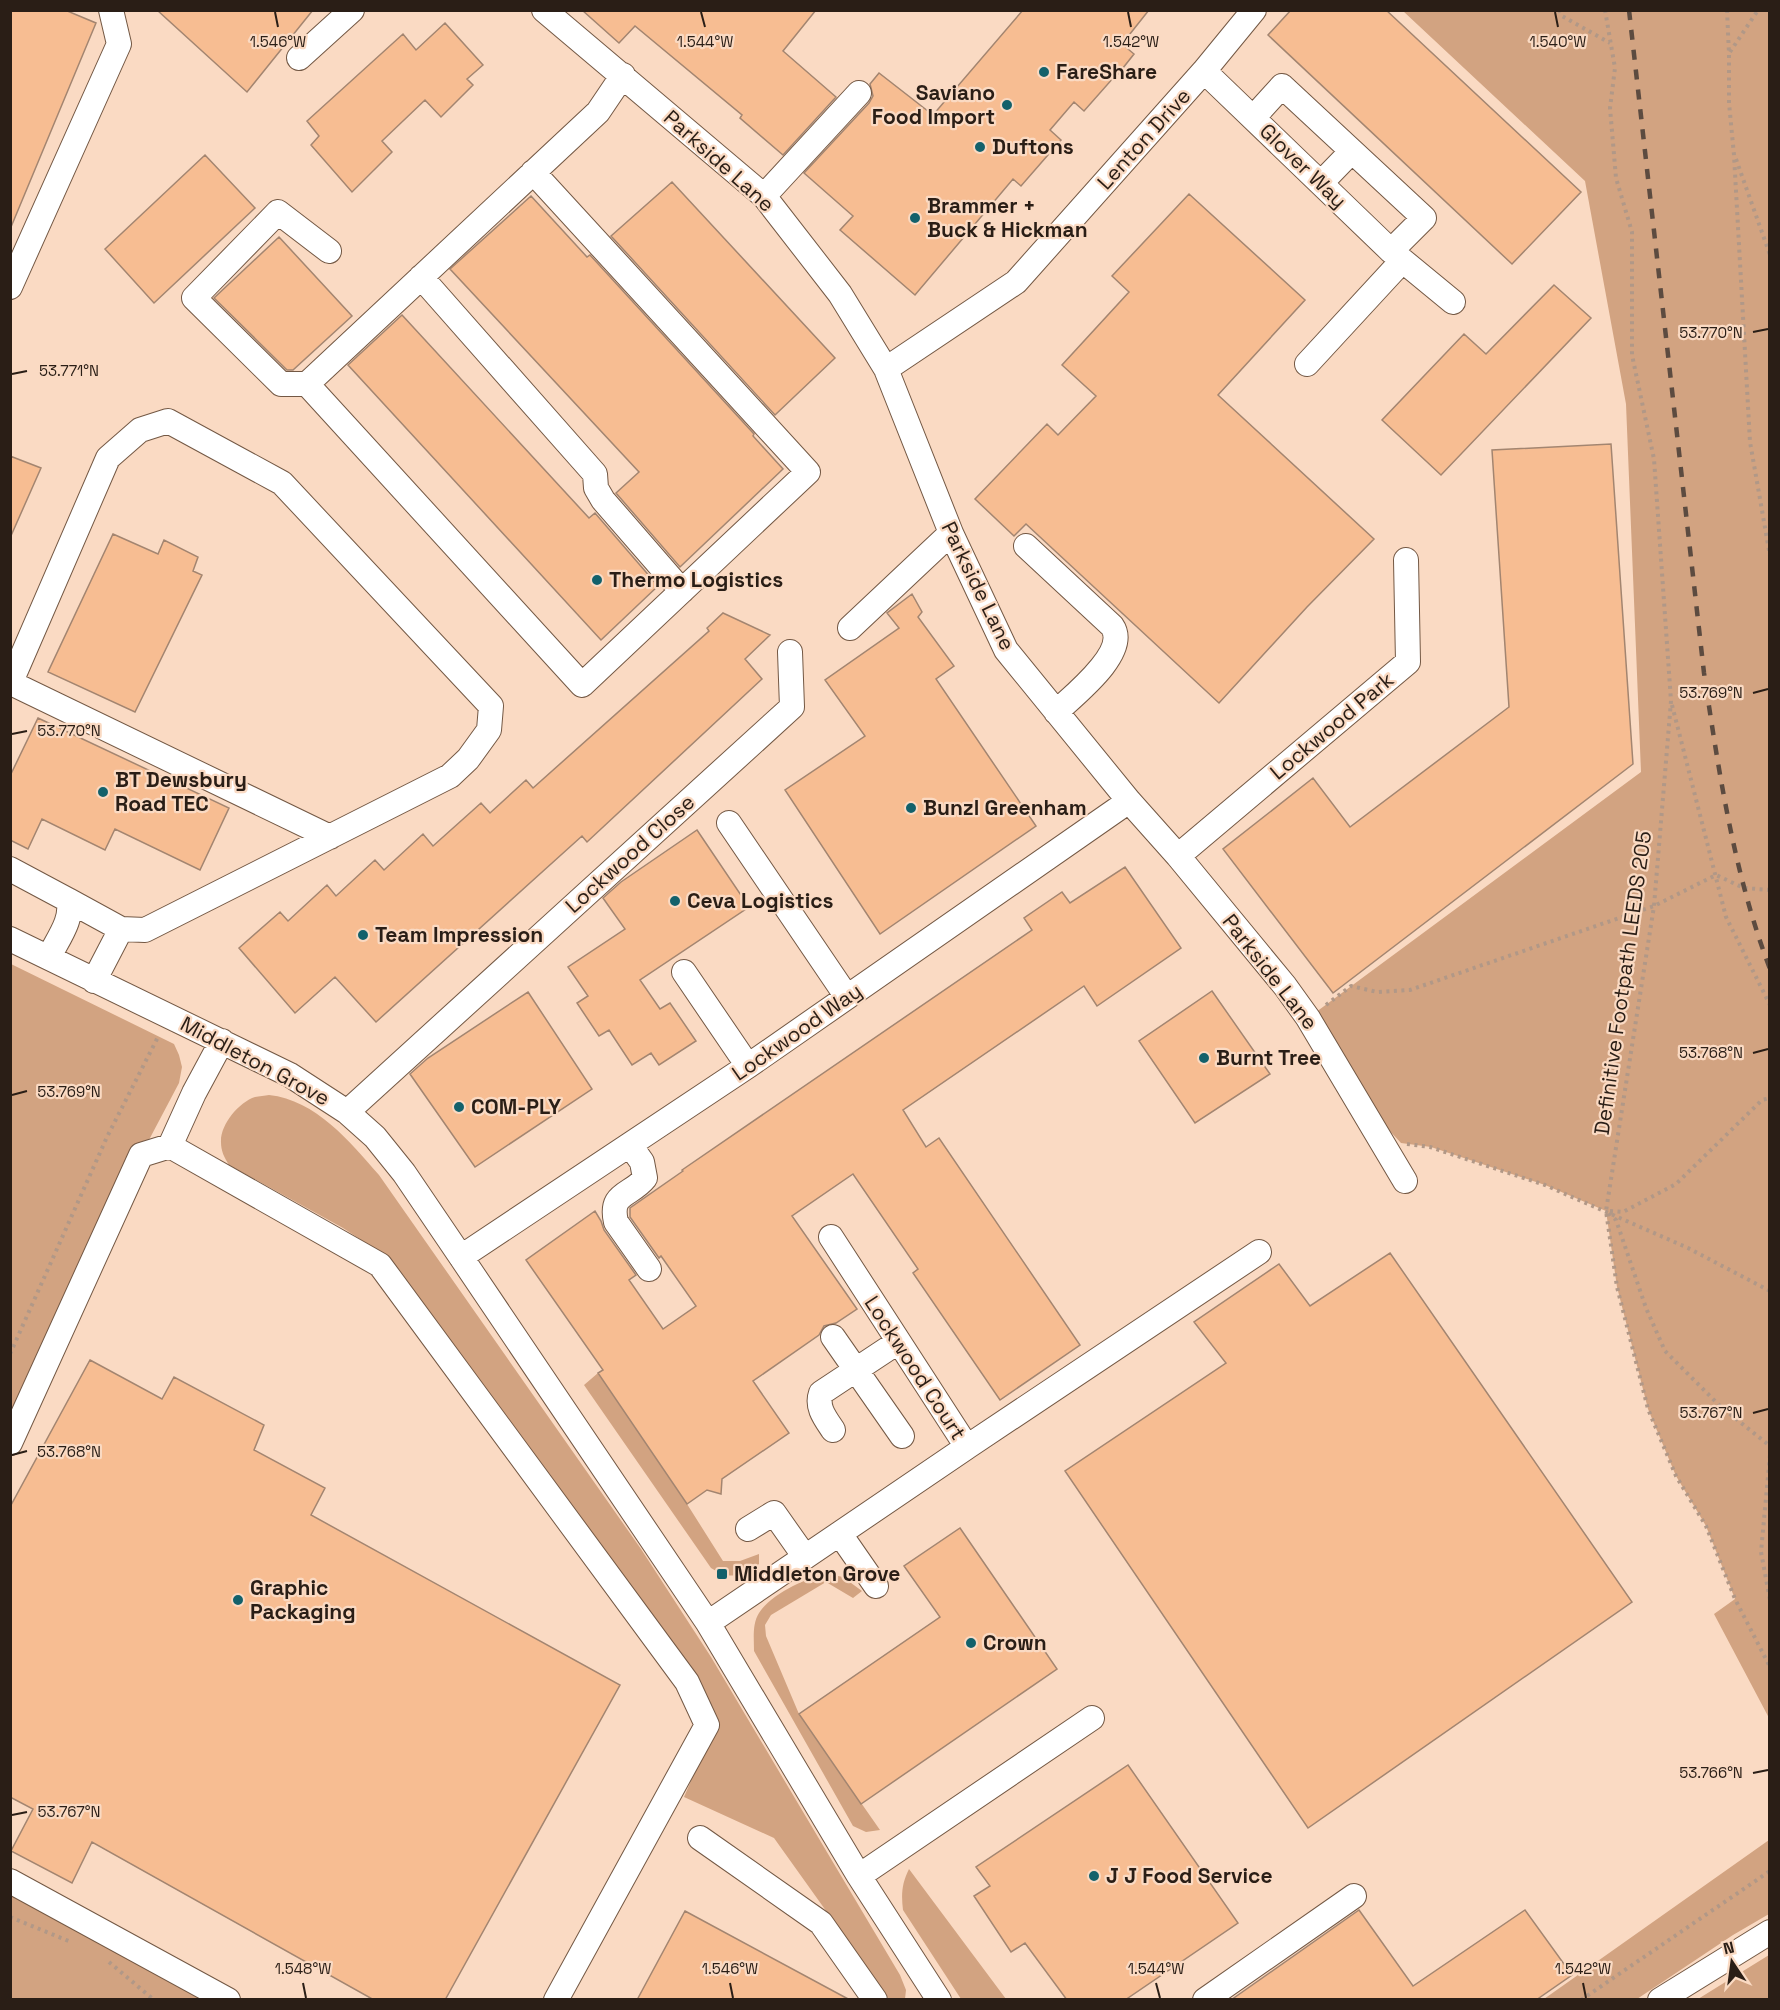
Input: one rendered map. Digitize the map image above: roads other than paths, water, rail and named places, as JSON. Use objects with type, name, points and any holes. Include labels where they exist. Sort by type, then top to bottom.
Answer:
[{"type":"street","points":[[10,287],[119,44],[111,10]]},
{"type":"street","points":[[299,58],[352,10]]},
{"type":"street","name":"Parkside Lane","points":[[544,10],[764,196],[840,294],[886,369],[951,533],[1006,650],[1129,801],[1178,856],[1285,986],[1308,1018],[1405,1181]]},
{"type":"street","name":"Lenton Drive","points":[[886,369],[1016,282],[1204,71],[1254,10]]},
{"type":"street","name":"Glover Way","points":[[1204,71],[1397,256],[1452,302]]},
{"type":"street","points":[[329,251],[278,212],[194,298],[280,384],[308,384],[598,112],[622,75]]},
{"type":"street","points":[[1253,118],[1282,86],[1424,218],[1397,256],[1307,364]]},
{"type":"street","points":[[764,196],[859,93]]},
{"type":"street","points":[[1321,183],[1352,152]]},
{"type":"street","points":[[308,384],[582,686],[808,472],[533,172]]},
{"type":"street","points":[[421,277],[595,474],[596,488],[603,500],[682,591]]},
{"type":"street","points":[[10,869],[120,929],[145,930],[330,837],[450,776],[468,759],[489,730],[491,706],[282,483],[168,421],[140,430],[108,458],[11,684],[330,837]]},
{"type":"street","points":[[850,628],[951,533]]},
{"type":"street","points":[[1026,546],[1112,626],[1115,633],[1115,645],[1109,657],[1088,682],[1056,712]]},
{"type":"street","name":"Lockwood Park","points":[[1178,856],[1408,662],[1406,560]]},
{"type":"street","name":"Lockwood Close","points":[[347,1112],[792,707],[790,652]]},
{"type":"street","name":"Lockwood Way","points":[[461,1257],[748,1066],[1129,801]]},
{"type":"street","points":[[729,823],[847,997]]},
{"type":"street","points":[[49,957],[66,924],[71,908],[68,900]]},
{"type":"street","points":[[94,981],[120,929]]},
{"type":"street","name":"Middleton Grove","points":[[10,939],[290,1075],[347,1112],[375,1137],[404,1173],[708,1623],[860,1876],[939,2000]]},
{"type":"street","points":[[684,972],[748,1066]]},
{"type":"street","points":[[170,1146],[194,1093],[222,1041]]},
{"type":"street","points":[[630,1145],[642,1162],[645,1178],[620,1197],[614,1207],[614,1214],[616,1222],[649,1269]]},
{"type":"street","points":[[10,1443],[141,1155],[170,1146],[380,1265],[687,1682],[707,1725],[556,2000]]},
{"type":"street","name":"Lockwood Court","points":[[708,1623],[967,1448],[831,1237]]},
{"type":"street","points":[[967,1448],[1258,1252]]},
{"type":"street","points":[[833,1337],[902,1436]]},
{"type":"street","points":[[833,1431],[820,1409],[819,1400],[825,1388],[898,1342]]},
{"type":"street","points":[[748,1529],[774,1513],[805,1557]]},
{"type":"street","points":[[840,1534],[876,1586]]},
{"type":"street","points":[[860,1876],[1092,1718]]},
{"type":"street","points":[[700,1838],[821,1923],[875,2000]]},
{"type":"street","points":[[10,1881],[228,2000]]},
{"type":"street","points":[[1205,2000],[1354,1896]]},
{"type":"street","points":[[1660,2000],[1770,1932]]},
{"type":"railway","points":[[1629,10],[1704,673],[1722,786],[1737,860],[1757,933],[1770,969]]},
{"type":"place","name":"FareShare","points":[[1044,72]]},
{"type":"place","name":"Saviano Food Import","points":[[1007,105]]},
{"type":"place","name":"Duftons","points":[[980,147]]},
{"type":"place","name":"Brammer + Buck & Hickman","points":[[915,218]]},
{"type":"place","name":"Thermo Logistics","points":[[597,580]]},
{"type":"place","name":"BT Dewsbury Road TEC","points":[[103,792]]},
{"type":"place","name":"Bunzl Greenham","points":[[911,808]]},
{"type":"place","name":"Ceva Logistics","points":[[675,901]]},
{"type":"place","name":"Team Impression","points":[[363,935]]},
{"type":"place","name":"Burnt Tree","points":[[1204,1058]]},
{"type":"place","name":"COM-PLY","points":[[459,1107]]},
{"type":"place","name":"Middleton Grove","points":[[722,1574]]},
{"type":"place","name":"Graphic Packaging","points":[[238,1600]]},
{"type":"place","name":"Crown","points":[[971,1643]]},
{"type":"place","name":"J J Food Service","points":[[1094,1876]]}]
